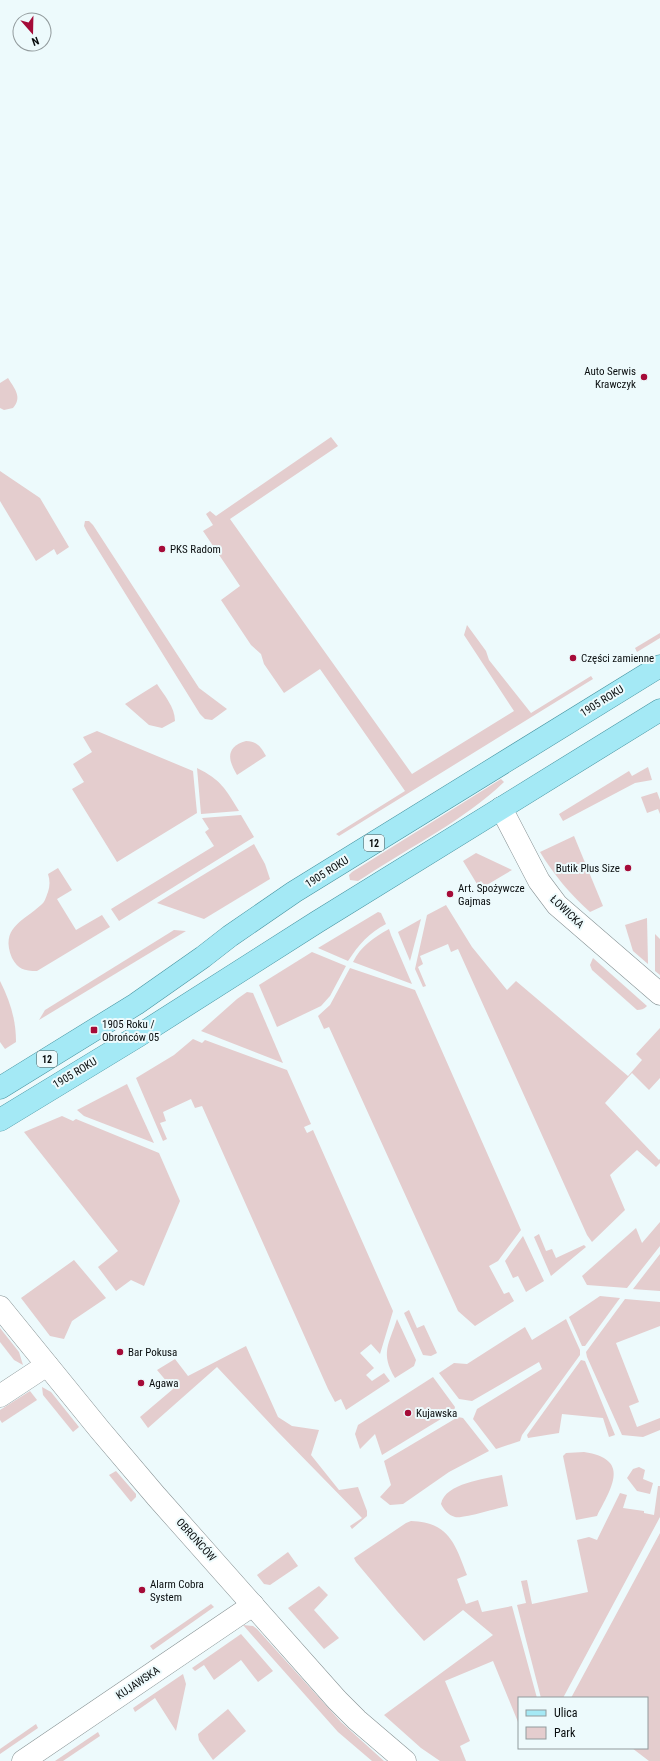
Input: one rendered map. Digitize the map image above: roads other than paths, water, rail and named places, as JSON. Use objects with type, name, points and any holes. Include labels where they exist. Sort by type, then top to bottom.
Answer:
[{"type":"main road","name":"1905 ROKU","points":[[0,1088],[142,1000],[230,936],[294,892],[660,666]]},
{"type":"main road","name":"1905 ROKU","points":[[0,1120],[660,710]]},
{"type":"street","name":"ŁOWICKA","points":[[501,808],[539,880],[557,904],[660,994]]},
{"type":"street","name":"OBROŃCÓW","points":[[0,1307],[156,1496],[337,1700],[357,1720],[406,1761]]},
{"type":"street","points":[[0,1396],[48,1365]]},
{"type":"street","name":"KUJAWSKA","points":[[23,1761],[253,1605]]},
{"type":"place","name":"Auto Serwis Krawczyk","points":[[644,377]]},
{"type":"place","name":"PKS Radom","points":[[162,549]]},
{"type":"place","name":"Części zamienne","points":[[573,658]]},
{"type":"place","name":"Butik Plus Size","points":[[628,868]]},
{"type":"place","name":"Art. Spożywcze Gajmas","points":[[450,894]]},
{"type":"place","name":"1905 Roku / Obrońców 05","points":[[94,1030]]},
{"type":"place","name":"Bar Pokusa","points":[[120,1352]]},
{"type":"place","name":"Agawa","points":[[141,1383]]},
{"type":"place","name":"Kujawska","points":[[408,1413]]},
{"type":"place","name":"Alarm Cobra System","points":[[142,1590]]}]
